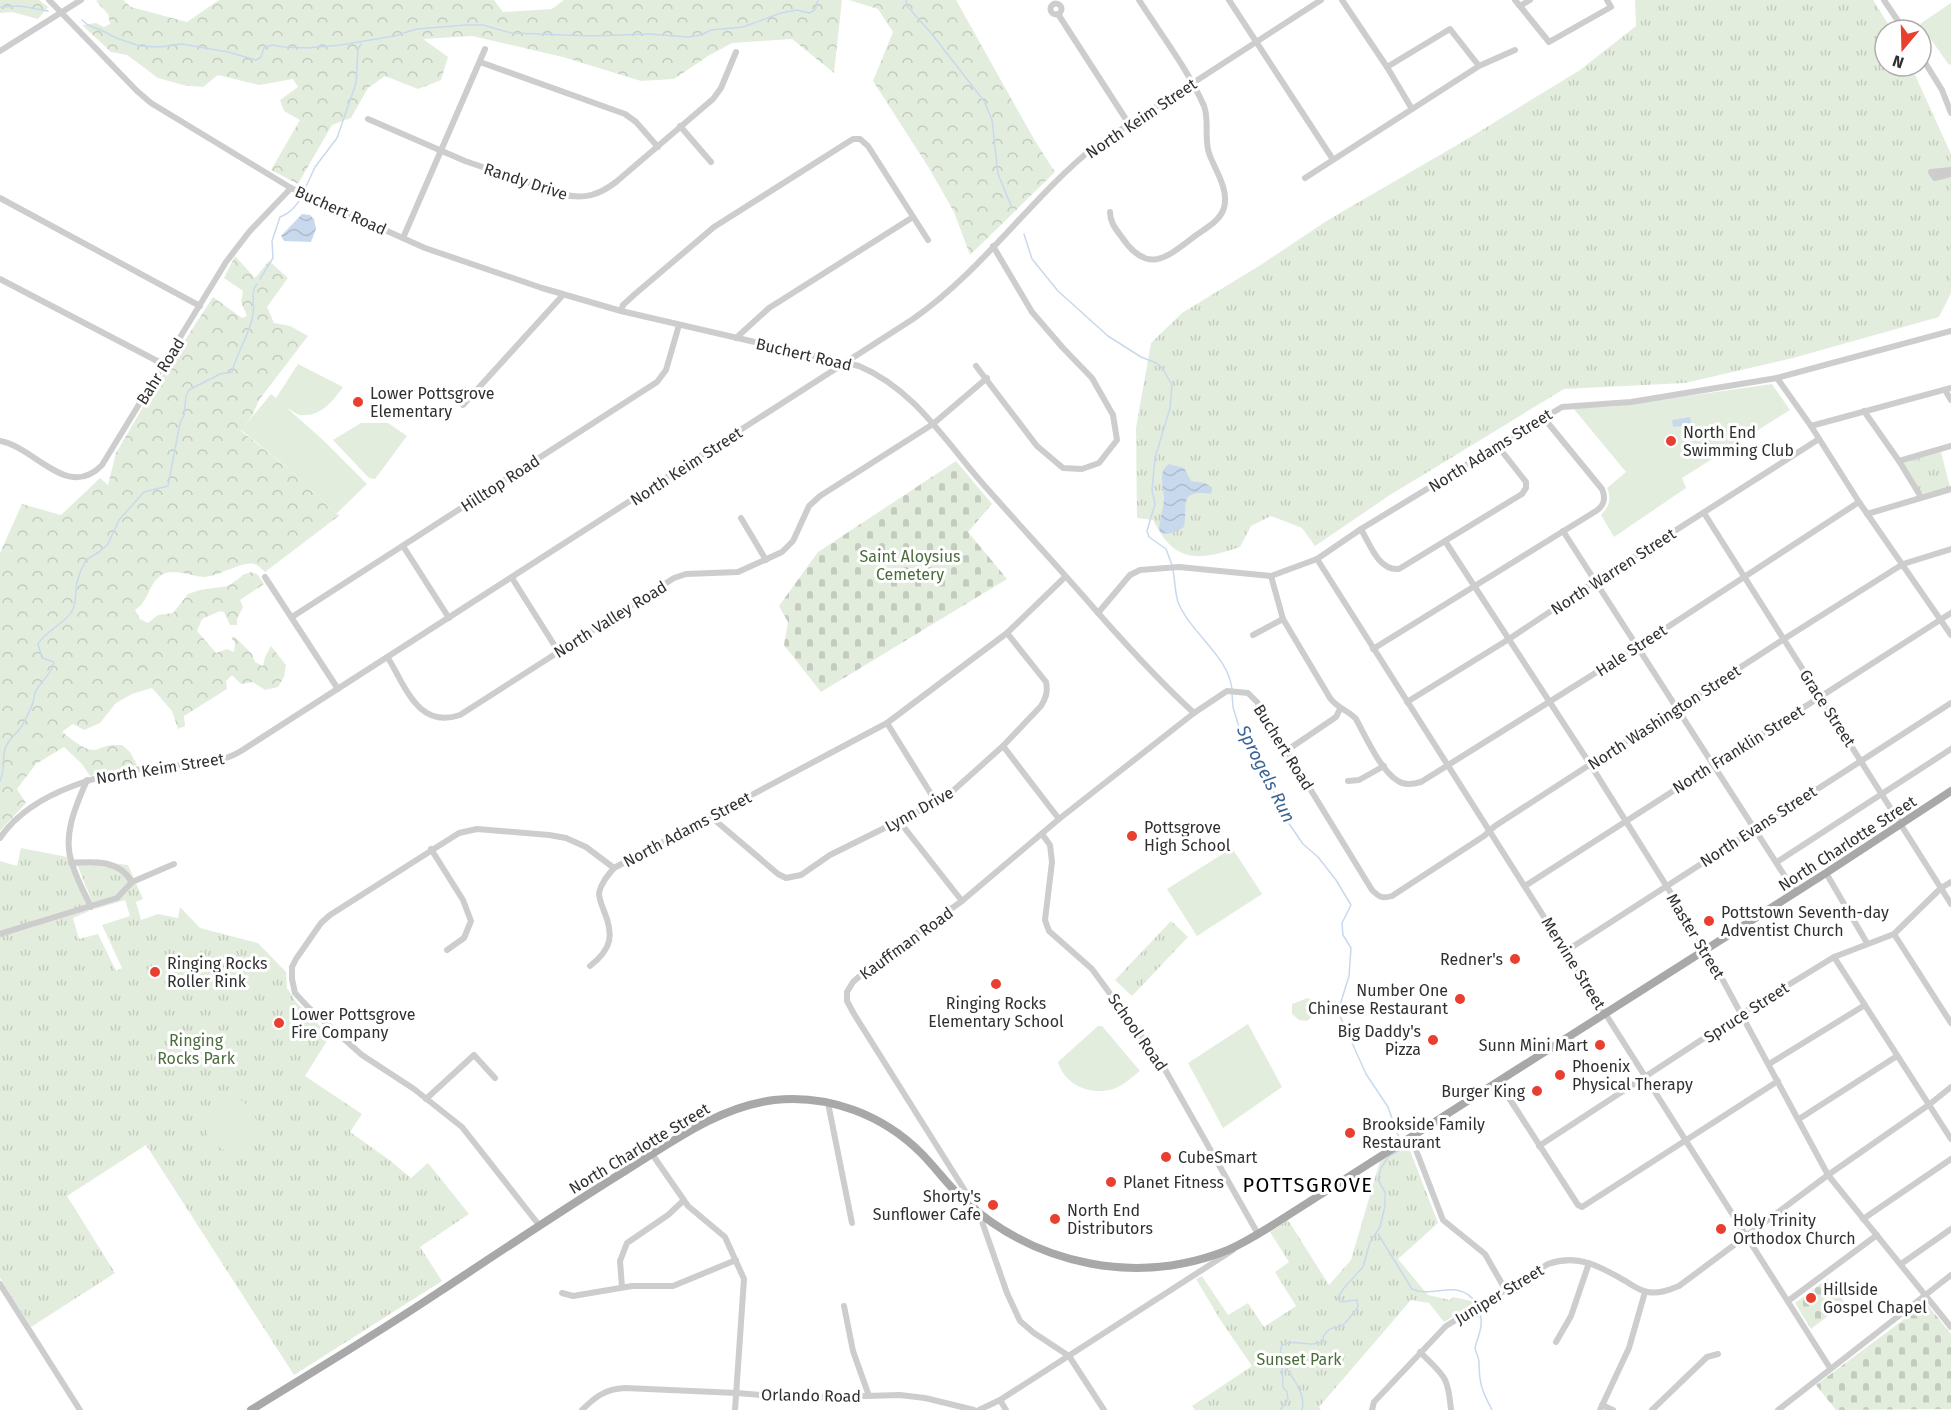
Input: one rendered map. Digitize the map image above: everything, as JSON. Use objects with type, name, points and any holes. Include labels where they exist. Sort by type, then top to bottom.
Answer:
[{"type":"main road","name":"North Charlotte Street","points":[[251,1410],[437,1294],[539,1225],[681,1135],[735,1108],[776,1100],[797,1099],[828,1103],[859,1111],[901,1135],[980,1214],[1015,1238],[1064,1258],[1109,1267],[1147,1268],[1185,1263],[1219,1253],[1243,1243],[1395,1148],[1951,791]]},
{"type":"street","name":"Buchert Road","points":[[49,0],[145,98],[291,188],[440,254],[563,295],[679,326],[846,363],[867,370],[895,387],[916,405],[1065,577],[1144,664],[1194,713],[1232,691],[1248,693],[1372,890],[1379,897],[1385,898]]},
{"type":"street","points":[[0,51],[81,0]]},
{"type":"street","points":[[1110,212],[1112,224],[1130,250],[1149,260],[1171,255],[1218,219],[1224,207],[1222,181],[1207,147],[1204,108],[1192,83],[1139,0]]},
{"type":"street","points":[[1229,0],[1332,159]]},
{"type":"street","name":"North Keim Street","points":[[0,838],[13,823],[36,805],[87,780],[137,769],[227,758],[388,658],[934,304],[1078,161],[1129,124],[1321,0]]},
{"type":"street","points":[[1342,0],[1387,67],[1412,110]]},
{"type":"street","points":[[1515,0],[1549,42],[1611,7],[1607,0]]},
{"type":"street","points":[[1520,6],[1530,0]]},
{"type":"street","points":[[1884,0],[1896,18]]},
{"type":"street","points":[[1058,14],[1129,124]]},
{"type":"street","points":[[1387,67],[1450,29],[1479,66]]},
{"type":"street","points":[[403,238],[485,49]]},
{"type":"street","points":[[1305,178],[1479,66],[1515,50]]},
{"type":"street","name":"Randy Drive","points":[[368,119],[441,151],[562,194],[583,197],[603,192],[718,94],[736,52]]},
{"type":"street","points":[[480,62],[623,112],[634,120],[658,147]]},
{"type":"street","points":[[1933,75],[1942,90],[1951,113]]},
{"type":"street","points":[[680,126],[711,162]]},
{"type":"street","points":[[621,311],[623,305],[635,294],[714,227],[853,140],[860,139],[868,146],[928,240]]},
{"type":"street","name":"Bahr Road","points":[[0,441],[23,449],[63,476],[71,478],[88,476],[102,465],[226,262],[249,232],[291,188]]},
{"type":"street","points":[[0,198],[201,306]]},
{"type":"street","points":[[736,338],[769,308],[913,217]]},
{"type":"street","points":[[976,366],[1037,446],[1063,468],[1082,469],[1099,463],[1117,440],[1113,415],[1092,378],[1032,312],[993,246]]},
{"type":"street","points":[[0,279],[163,364]]},
{"type":"street","points":[[463,405],[563,295]]},
{"type":"street","name":"Hilltop Road","points":[[292,617],[657,382],[666,370],[679,326]]},
{"type":"street","name":"North Adams Street","points":[[1098,613],[1130,575],[1140,570],[1179,567],[1271,576],[1317,559],[1361,529],[1497,445],[1565,406],[1624,403],[1777,378],[1951,332]]},
{"type":"street","name":"North Valley Road","points":[[388,658],[420,708],[428,716],[439,719],[460,715],[674,578],[693,574],[738,572],[782,552],[793,541],[809,506],[820,496],[933,424],[987,378]]},
{"type":"street","points":[[1777,378],[1820,439],[1858,502],[1951,635]]},
{"type":"street","points":[[1811,426],[1948,389],[1951,399]]},
{"type":"street","points":[[1864,411],[1921,497]]},
{"type":"street","points":[[1373,649],[1600,509],[1604,502],[1604,493],[1543,417]]},
{"type":"street","name":"North Warren Street","points":[[1407,702],[1820,439]]},
{"type":"street","points":[[1361,529],[1382,564],[1392,569],[1404,567],[1525,491],[1527,485],[1524,479],[1497,445]]},
{"type":"street","points":[[1899,461],[1951,446]]},
{"type":"street","points":[[1867,514],[1951,489]]},
{"type":"street","name":"Hale Street","points":[[1384,766],[1398,782],[1414,784],[1421,782],[1637,646],[1858,502]]},
{"type":"street","name":"Grace Street","points":[[1704,513],[1951,903]]},
{"type":"street","points":[[741,518],[766,560]]},
{"type":"street","points":[[1563,531],[1795,892]]},
{"type":"street","name":"Master Street","points":[[1445,541],[1550,701],[1706,949],[1828,1175],[1951,1327]]},
{"type":"street","points":[[402,546],[449,618]]},
{"type":"street","name":"North Washington Street","points":[[1385,898],[1392,896],[1590,764],[1903,564],[1951,549]]},
{"type":"street","name":"Mervine Street","points":[[1317,559],[1830,1368]]},
{"type":"street","points":[[1271,576],[1283,619],[1330,698],[1340,709],[1351,713],[1356,719],[1384,766],[1359,780],[1348,781]]},
{"type":"street","points":[[265,577],[338,689]]},
{"type":"street","name":"North Adams Street","points":[[426,1099],[362,1055],[295,993],[292,967],[321,923],[330,915],[431,849],[459,833],[477,829],[549,835],[578,842],[614,868],[887,723],[1007,633],[1065,577]]},
{"type":"street","points":[[512,578],[558,651]]},
{"type":"street","name":"North Franklin Street","points":[[1525,886],[1951,613]]},
{"type":"street","points":[[1253,635],[1283,619]]},
{"type":"street","name":"Lynn Drive","points":[[710,816],[778,874],[786,878],[801,875],[830,855],[936,802],[958,788],[1003,746],[1041,706],[1048,691],[1039,670],[1007,633]]},
{"type":"street","name":"North Evans Street","points":[[1566,951],[1951,702]]},
{"type":"street","points":[[1286,751],[1336,717],[1340,709]]},
{"type":"street","name":"Kauffman Road","points":[[1069,1356],[1026,1327],[1014,1311],[980,1214],[847,1001],[847,992],[853,982],[870,967],[962,901],[1059,819],[1194,713]]},
{"type":"street","points":[[887,723],[936,802]]},
{"type":"street","points":[[1003,746],[1059,819]]},
{"type":"street","points":[[1777,862],[1951,749]]},
{"type":"street","points":[[87,780],[78,799],[69,838],[71,863],[91,907]]},
{"type":"street","points":[[899,821],[962,901]]},
{"type":"street","name":"School Road","points":[[1042,834],[1050,845],[1052,862],[1045,920],[1049,931],[1092,969],[1163,1066],[1258,1234]]},
{"type":"street","points":[[431,849],[463,900],[471,921],[464,938],[447,950]]},
{"type":"street","points":[[71,863],[86,861],[110,864],[127,873],[132,882]]},
{"type":"street","points":[[0,934],[117,898],[132,882],[174,864]]},
{"type":"street","points":[[590,966],[603,953],[610,936],[611,927],[600,902],[599,892],[604,879],[614,868]]},
{"type":"street","points":[[1826,873],[1867,943]]},
{"type":"street","name":"Spruce Street","points":[[1539,1146],[1741,1014],[1834,957],[1894,934],[1941,888],[1951,882]]},
{"type":"street","points":[[1894,934],[1951,1023]]},
{"type":"street","points":[[1834,957],[1951,1139]]},
{"type":"street","points":[[1769,1064],[1865,1005]]},
{"type":"street","points":[[495,1078],[474,1055],[426,1099],[462,1127],[539,1225]]},
{"type":"street","points":[[1799,1119],[1898,1056]]},
{"type":"street","points":[[1498,1081],[1578,1205],[1582,1207],[1778,1082]]},
{"type":"street","points":[[1613,1410],[1601,1407],[1629,1348],[1645,1292],[1659,1293],[1679,1286],[1951,1087]]},
{"type":"street","points":[[828,1103],[852,1223]]},
{"type":"street","points":[[1407,1139],[1443,1220],[1485,1254],[1505,1289]]},
{"type":"street","points":[[652,1154],[683,1201],[725,1237],[744,1283],[735,1410]]},
{"type":"street","points":[[1863,1219],[1951,1159]]},
{"type":"street","points":[[622,1287],[620,1261],[627,1243],[668,1215],[683,1201]]},
{"type":"street","points":[[1900,1264],[1951,1229]]},
{"type":"street","points":[[1788,1301],[1877,1234]]},
{"type":"street","points":[[979,1410],[1000,1400],[1243,1243]]},
{"type":"street","name":"Juniper Street","points":[[1372,1410],[1374,1402],[1446,1326],[1548,1263],[1562,1259],[1574,1259],[1589,1263],[1645,1292]]},
{"type":"street","points":[[562,1293],[573,1296],[622,1287],[673,1286],[736,1260]]},
{"type":"street","points":[[1556,1342],[1571,1316],[1589,1263]]},
{"type":"street","points":[[1778,1410],[1951,1275]]},
{"type":"street","points":[[0,1284],[80,1410]]},
{"type":"street","points":[[844,1306],[857,1365],[869,1395]]},
{"type":"street","points":[[1420,1352],[1448,1383],[1451,1410]]},
{"type":"street","points":[[1652,1410],[1707,1357],[1718,1354]]},
{"type":"street","points":[[1069,1356],[1104,1410]]},
{"type":"street","name":"Orlando Road","points":[[582,1410],[599,1395],[614,1388],[796,1398],[915,1396],[975,1410]]},
{"type":"street","points":[[1000,1400],[1006,1410]]},
{"type":"green space","points":[[0,0],[39,0],[48,7],[38,19],[12,12],[0,13]]},
{"type":"green space","points":[[123,0],[131,7],[187,22],[219,0],[494,0],[503,12],[552,9],[564,0],[842,0],[834,73],[792,39],[732,43],[674,79],[641,81],[563,57],[472,36],[423,39],[448,57],[441,80],[418,89],[385,76],[368,88],[351,118],[332,125],[298,184],[271,170],[300,120],[284,111],[280,100],[298,87],[293,79],[259,85],[218,75],[203,87],[183,85],[158,78],[127,55],[111,52],[82,25],[96,23],[104,27],[110,24],[108,14],[96,1]]},
{"type":"green space","points":[[849,0],[956,0],[1035,141],[1055,172],[970,255],[954,212],[929,168],[873,81],[893,32],[878,9]]},
{"type":"green space","points":[[1635,0],[1873,0],[1884,18],[1873,18],[1873,78],[1916,78],[1951,154],[1951,293],[1939,317],[1793,358],[1685,383],[1564,389],[1390,495],[1315,546],[1302,528],[1271,516],[1251,526],[1240,547],[1212,555],[1189,555],[1179,552],[1170,545],[1153,520],[1137,518],[1136,428],[1151,343],[1182,313],[1328,220],[1580,70],[1636,26]]},
{"type":"green space","points":[[1951,3],[1951,64],[1949,65],[1933,42],[1933,18],[1929,18]]},
{"type":"green space","points":[[235,256],[255,278],[269,261],[288,278],[267,307],[274,323],[290,326],[308,336],[259,400],[253,414],[241,431],[292,471],[336,514],[340,515],[265,572],[257,565],[249,564],[205,577],[175,572],[164,574],[155,581],[143,602],[135,610],[140,619],[148,623],[158,615],[173,613],[188,594],[228,586],[252,572],[258,575],[264,584],[240,600],[243,607],[237,619],[237,625],[230,625],[224,612],[220,611],[202,619],[197,631],[216,653],[227,649],[234,652],[235,643],[231,637],[235,637],[252,654],[255,662],[263,666],[271,646],[286,665],[284,677],[278,687],[265,690],[253,682],[241,684],[232,675],[226,681],[227,689],[184,716],[185,726],[178,729],[172,711],[152,688],[132,694],[116,703],[100,723],[84,730],[73,724],[62,732],[79,745],[94,750],[109,745],[122,745],[130,752],[137,765],[90,776],[82,764],[64,747],[36,764],[17,789],[26,803],[0,831],[0,553],[22,504],[61,515],[100,478],[108,485],[116,453],[156,385],[213,297],[242,318],[247,316],[241,302],[243,291],[224,278]]},
{"type":"green space","points":[[298,364],[343,387],[330,403],[314,414],[300,415],[287,408],[367,484],[336,514],[292,471],[241,430],[271,394],[276,398]]},
{"type":"green space","name":"North End Swimming Club","points":[[1772,384],[1790,410],[1682,478],[1686,488],[1614,537],[1601,515],[1609,502],[1607,488],[1626,472],[1573,408],[1610,407]]},
{"type":"green space","points":[[361,423],[388,423],[407,436],[375,479],[369,478],[333,440]]},
{"type":"green space","points":[[1941,452],[1950,487],[1921,493],[1903,463]]},
{"type":"green space","name":"Saint Aloysius Cemetery","points":[[956,461],[992,504],[968,532],[1007,579],[821,692],[784,645],[788,622],[779,606],[818,552]]},
{"type":"green space","name":"Ringing Rocks Park","points":[[21,848],[67,857],[89,911],[73,918],[79,939],[98,934],[116,971],[122,968],[102,925],[130,916],[125,900],[95,909],[75,859],[128,865],[143,899],[136,902],[141,920],[158,914],[178,918],[180,907],[200,928],[258,943],[286,972],[287,988],[296,1002],[330,1036],[305,1076],[362,1114],[350,1132],[411,1178],[428,1163],[469,1214],[420,1247],[442,1281],[294,1375],[146,1145],[67,1196],[115,1273],[31,1327],[0,1278],[0,861],[17,866]]},
{"type":"green space","points":[[1232,848],[1262,894],[1197,936],[1167,889]]},
{"type":"green space","points":[[1171,921],[1188,937],[1132,996],[1115,980]]},
{"type":"green space","points":[[1308,998],[1311,1000],[1313,1016],[1307,1021],[1299,1020],[1292,1014],[1292,1004]]},
{"type":"green space","points":[[1248,1024],[1282,1087],[1223,1128],[1188,1063]]},
{"type":"green space","points":[[1098,1026],[1102,1026],[1140,1071],[1116,1088],[1098,1091],[1073,1083],[1058,1062]]},
{"type":"green space","points":[[237,1100],[243,1101],[268,1135],[249,1149],[231,1152],[215,1144],[208,1136],[203,1124]]},
{"type":"green space","name":"Sunset Park","points":[[1405,1146],[1409,1148],[1438,1223],[1398,1259],[1428,1295],[1476,1302],[1444,1322],[1429,1303],[1411,1300],[1319,1407],[1321,1410],[1195,1410],[1192,1406],[1252,1366],[1196,1279],[1202,1276],[1228,1315],[1248,1303],[1264,1327],[1296,1306],[1275,1272],[1289,1262],[1270,1232],[1288,1220],[1329,1285],[1351,1260],[1380,1161]]},
{"type":"green space","points":[[1827,1279],[1845,1303],[1811,1329],[1795,1303]]},
{"type":"green space","points":[[1926,1303],[1951,1334],[1951,1409],[1836,1410],[1816,1385]]},
{"type":"water","points":[[302,214],[310,215],[314,219],[316,229],[311,242],[284,241],[281,236]]},
{"type":"water","points":[[1690,417],[1697,438],[1684,440],[1682,426],[1673,427],[1672,420]]},
{"type":"water","points":[[1169,464],[1184,468],[1191,481],[1205,483],[1212,488],[1212,492],[1193,494],[1189,497],[1186,501],[1184,527],[1167,534],[1160,532],[1159,528],[1164,500],[1162,475]]},
{"type":"waterway","points":[[82,20],[116,38],[140,46],[159,47],[182,44],[228,52],[256,60],[261,57],[264,48],[272,45],[307,48],[341,45],[394,36],[417,29],[466,25],[483,25],[511,33],[592,36],[649,34],[688,37],[701,35],[711,30],[743,27],[781,13],[797,10],[809,13],[815,10],[818,0]]},
{"type":"waterway","name":"Sprogels Run","points":[[906,0],[907,6],[984,101],[992,120],[998,174],[1012,208]]},
{"type":"waterway","points":[[0,7],[20,6],[48,11]]},
{"type":"waterway","points":[[304,191],[315,167],[337,138],[356,83],[358,49],[361,44]]},
{"type":"waterway","points":[[260,279],[273,258],[272,241],[280,217],[287,214],[301,197]]},
{"type":"waterway","name":"Sprogels Run","points":[[1024,234],[1032,259],[1058,291],[1108,336],[1141,357],[1156,363],[1163,369],[1172,385],[1170,408],[1155,458],[1152,490],[1155,504],[1147,531],[1149,537],[1166,549],[1172,565]]},
{"type":"waterway","points":[[0,781],[6,746],[22,725],[37,689],[53,667],[54,662],[42,658],[38,644],[72,611],[75,604],[76,586],[86,560],[108,544],[119,520],[144,492],[168,486],[186,396],[189,390],[220,374],[232,372],[251,323],[254,290],[257,284]]},
{"type":"waterway","name":"Sprogels Run","points":[[1173,570],[1178,602],[1191,624],[1224,666],[1232,689]]},
{"type":"waterway","name":"Sprogels Run","points":[[1232,694],[1239,727],[1255,756],[1265,766],[1283,815],[1303,844],[1318,857],[1336,880],[1351,905],[1342,923],[1343,935],[1351,948],[1349,976],[1340,1005],[1340,1016],[1366,1074],[1388,1107],[1400,1141]]},
{"type":"waterway","name":"Sprogels Run","points":[[1302,1410],[1301,1392],[1282,1360],[1282,1345],[1288,1343],[1313,1344],[1324,1341],[1323,1337],[1326,1333],[1344,1324],[1358,1307],[1357,1300],[1341,1302],[1337,1299],[1363,1267],[1370,1242],[1380,1227],[1385,1206],[1385,1192],[1378,1180],[1381,1168],[1389,1156],[1400,1150],[1401,1146]]},
{"type":"waterway","points":[[1378,1234],[1412,1289],[1428,1292],[1462,1291],[1476,1303]]},
{"type":"waterway","points":[[1478,1307],[1481,1324],[1475,1348],[1479,1360],[1482,1387],[1492,1410]]},
{"type":"waterway","points":[[1280,1410],[1288,1400],[1287,1392],[1283,1387],[1282,1361]]},
{"type":"place","name":"Lower Pottsgrove Elementary","points":[[358,402]]},
{"type":"place","name":"North End Swimming Club","points":[[1671,441]]},
{"type":"place","name":"Pottsgrove High School","points":[[1132,836]]},
{"type":"place","name":"Pottstown Seventh-day Adventist Church","points":[[1709,921]]},
{"type":"place","name":"Redner's","points":[[1515,959]]},
{"type":"place","name":"Ringing Rocks Roller Rink","points":[[155,972]]},
{"type":"place","name":"Ringing Rocks Elementary School","points":[[996,984]]},
{"type":"place","name":"Number One Chinese Restaurant","points":[[1460,999]]},
{"type":"place","name":"Lower Pottsgrove Fire Company","points":[[279,1023]]},
{"type":"place","name":"Big Daddy's Pizza","points":[[1433,1040]]},
{"type":"place","name":"Sunn Mini Mart","points":[[1600,1045]]},
{"type":"place","name":"Phoenix Physical Therapy","points":[[1560,1075]]},
{"type":"place","name":"Burger King","points":[[1537,1091]]},
{"type":"place","name":"Brookside Family Restaurant","points":[[1350,1133]]},
{"type":"place","name":"CubeSmart","points":[[1166,1157]]},
{"type":"place","name":"Planet Fitness","points":[[1111,1182]]},
{"type":"place","name":"Shorty's Sunflower Cafe","points":[[993,1205]]},
{"type":"place","name":"North End Distributors","points":[[1055,1219]]},
{"type":"place","name":"Holy Trinity Orthodox Church","points":[[1721,1229]]},
{"type":"place","name":"Hillside Gospel Chapel","points":[[1811,1298]]},
{"type":"district","name":"POTTSGROVE","points":[[1308,1185]]}]
